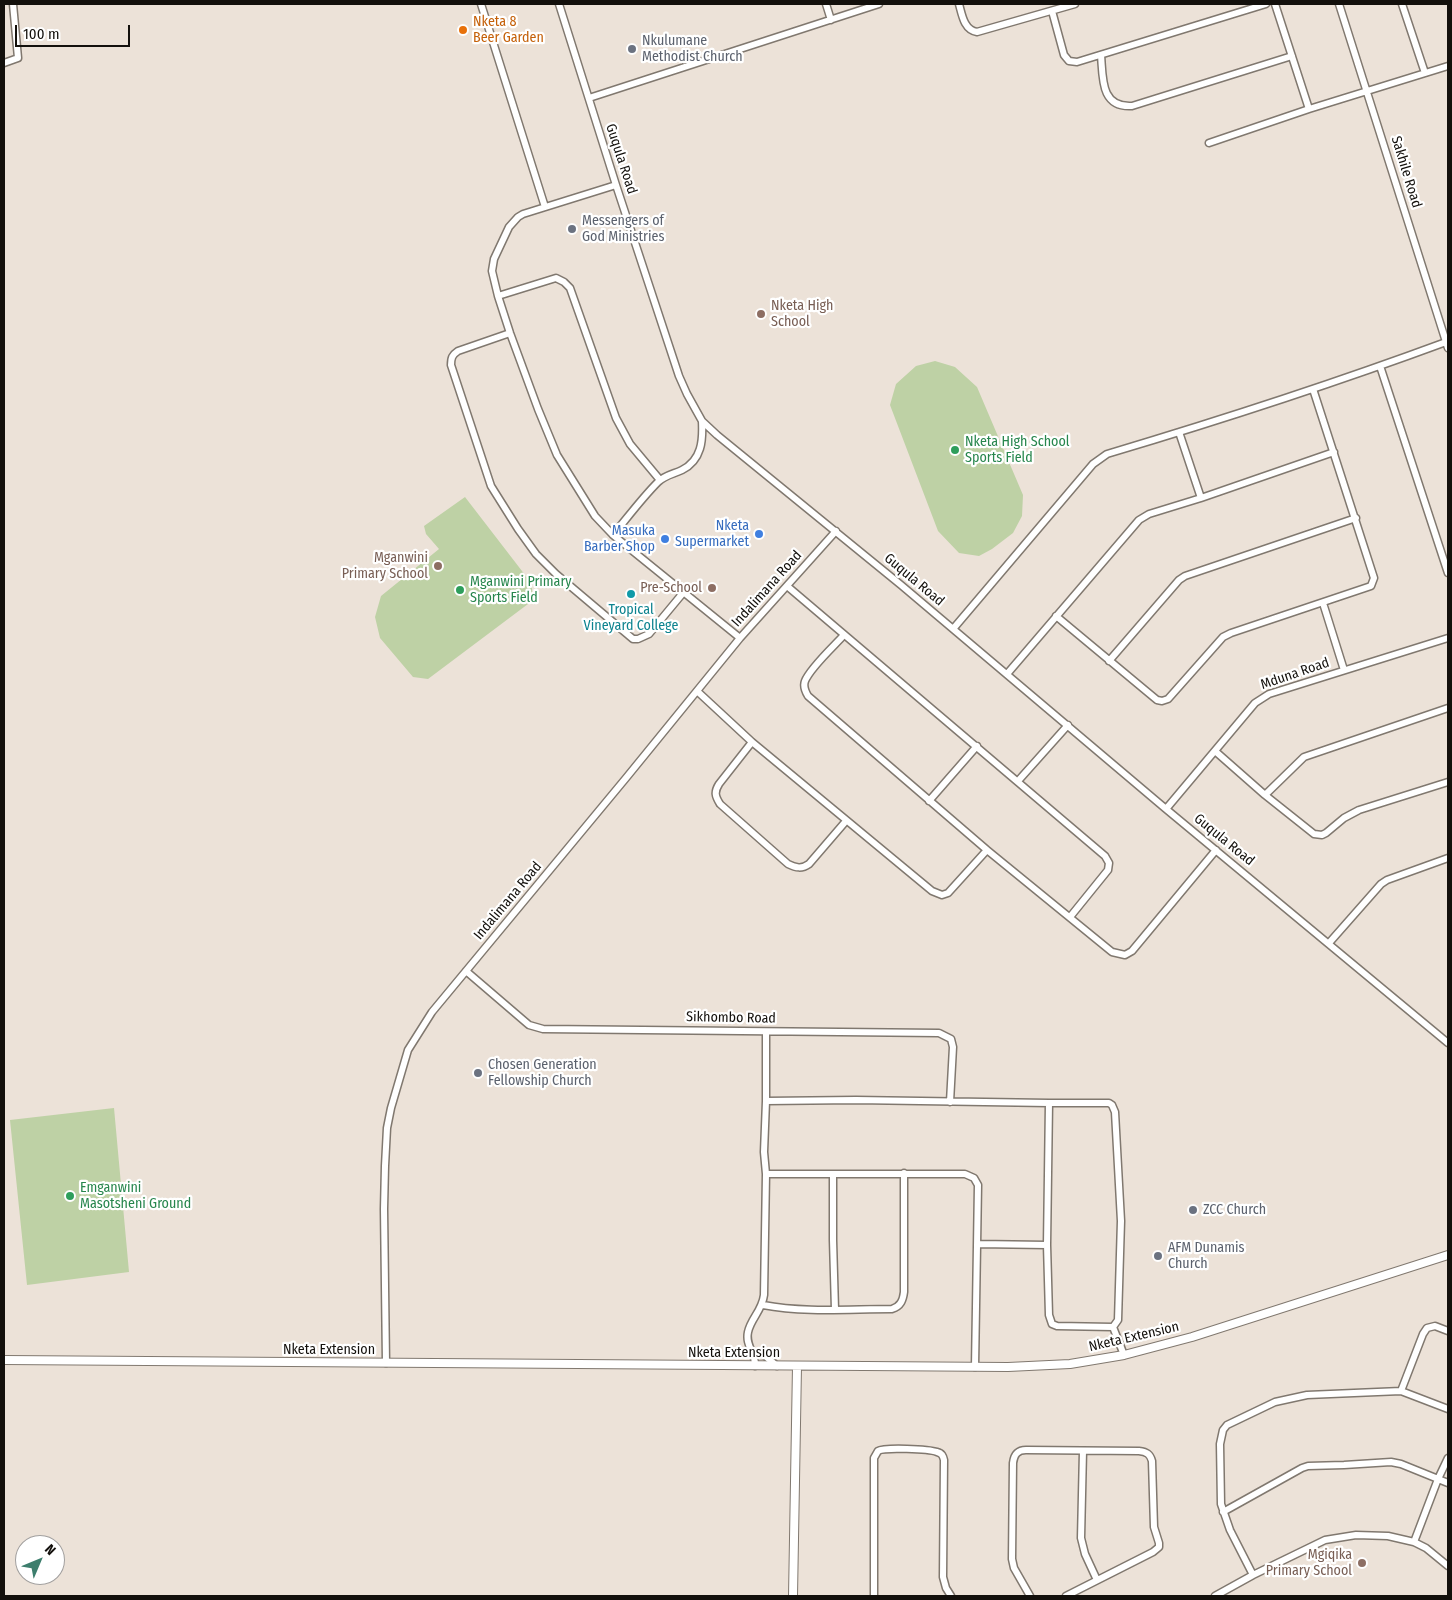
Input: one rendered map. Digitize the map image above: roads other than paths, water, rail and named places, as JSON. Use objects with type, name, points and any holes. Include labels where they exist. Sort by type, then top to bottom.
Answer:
[{"type":"street","points":[[4,63],[18,58],[13,4]]},
{"type":"street","points":[[481,4],[545,207]]},
{"type":"street","name":"Guqula Road","points":[[559,4],[679,376],[702,420],[734,449],[836,531],[1448,1043]]},
{"type":"street","points":[[826,4],[832,20]]},
{"type":"street","points":[[589,98],[878,4]]},
{"type":"street","points":[[959,4],[964,22],[973,32],[1075,4]]},
{"type":"street","points":[[1052,11],[1064,55],[1072,62],[1077,62],[1266,4]]},
{"type":"street","points":[[1275,4],[1309,109]]},
{"type":"street","name":"Sakhile Road","points":[[1339,4],[1447,345]]},
{"type":"street","points":[[1402,4],[1424,73]]},
{"type":"street","points":[[1101,55],[1106,91],[1114,102],[1124,106],[1132,106],[1292,56]]},
{"type":"street","points":[[1209,143],[1309,109],[1448,66]]},
{"type":"street","points":[[616,185],[518,217],[508,230],[492,264],[498,296],[544,426],[559,460],[594,516],[613,535],[740,638]]},
{"type":"street","points":[[498,296],[556,278],[570,288],[616,418],[630,444],[660,480]]},
{"type":"street","points":[[510,333],[458,351],[453,354],[451,365],[491,486],[521,534],[536,554],[556,574],[633,639],[649,634],[683,593]]},
{"type":"street","points":[[953,629],[1093,464],[1107,454],[1447,345]]},
{"type":"street","points":[[1380,366],[1447,568]]},
{"type":"street","points":[[1056,616],[1156,700],[1162,701],[1168,699],[1223,637],[1368,588],[1373,583],[1374,578],[1313,389]]},
{"type":"street","points":[[613,535],[660,480],[682,470],[695,460],[702,446],[702,420]]},
{"type":"street","points":[[1180,432],[1201,498]]},
{"type":"street","points":[[1007,674],[1139,520],[1149,514],[1334,452]]},
{"type":"street","points":[[1109,661],[1178,580],[1356,518]]},
{"type":"street","name":"Indalimana Road","points":[[386,1363],[385,1166],[387,1135],[390,1115],[408,1050],[432,1012],[740,638],[836,531]]},
{"type":"street","points":[[787,586],[977,746],[1108,860],[1109,868],[1107,873],[1070,917]]},
{"type":"street","points":[[1323,603],[1344,670]]},
{"type":"street","points":[[844,635],[806,679],[804,687],[808,696],[929,801],[1108,950],[1125,955],[1138,944],[1216,850]]},
{"type":"street","name":"Mduna Road","points":[[1166,809],[1261,698],[1448,638]]},
{"type":"street","points":[[697,691],[752,742],[932,891],[942,895],[948,893],[988,850]]},
{"type":"street","points":[[1266,795],[1304,757],[1448,708]]},
{"type":"street","points":[[1018,781],[1068,725]]},
{"type":"street","points":[[752,742],[719,784],[716,790],[716,799],[788,864],[802,868],[809,864],[846,820]]},
{"type":"street","points":[[929,801],[977,746]]},
{"type":"street","points":[[1215,751],[1314,834],[1322,835],[1344,818],[1359,810],[1448,782]]},
{"type":"street","points":[[1329,943],[1381,884],[1387,880],[1448,858]]},
{"type":"street","name":"Sikhombo Road","points":[[466,971],[529,1025],[543,1029],[932,1032],[945,1035],[951,1040],[953,1047],[950,1102]]},
{"type":"street","points":[[755,1366],[754,1354],[748,1346],[748,1333],[752,1320],[763,1305],[766,1174],[764,1152],[766,1032]]},
{"type":"street","points":[[766,1101],[1106,1102],[1112,1105],[1115,1112],[1121,1221],[1118,1320],[1113,1328]]},
{"type":"street","points":[[1049,1103],[1048,1310],[1052,1324],[1062,1327],[1113,1328]]},
{"type":"street","points":[[763,1305],[778,1308],[835,1310],[892,1309],[898,1306],[902,1301],[904,1292],[904,1173]]},
{"type":"street","points":[[766,1174],[965,1174],[974,1178],[978,1185],[975,1367]]},
{"type":"street","points":[[834,1174],[835,1310]]},
{"type":"street","points":[[978,1244],[1047,1245]]},
{"type":"street","name":"Nketa Extension","points":[[4,1360],[755,1366],[1015,1367],[1055,1365],[1105,1359],[1192,1337],[1448,1255]]},
{"type":"street","points":[[1401,1392],[1427,1328],[1436,1326],[1448,1331]]},
{"type":"street","points":[[1113,1328],[1124,1355]]},
{"type":"street","points":[[754,1354],[764,1355],[777,1366]]},
{"type":"street","points":[[793,1596],[797,1366]]},
{"type":"street","points":[[1254,1575],[1230,1530],[1223,1512],[1220,1444],[1223,1430],[1227,1426],[1275,1402],[1301,1396],[1401,1392],[1448,1409]]},
{"type":"street","points":[[874,1596],[874,1458],[878,1451],[886,1448],[932,1450],[940,1452],[943,1456],[943,1577],[946,1588],[951,1596]]},
{"type":"street","points":[[1030,1596],[1014,1568],[1012,1559],[1014,1458],[1017,1453],[1022,1450],[1143,1451],[1150,1455],[1152,1461],[1154,1527],[1159,1547],[1153,1552],[1066,1596]]},
{"type":"street","points":[[1083,1451],[1081,1538],[1085,1554],[1097,1580]]},
{"type":"street","points":[[1414,1542],[1448,1458]]},
{"type":"street","points":[[1223,1512],[1308,1466],[1391,1462],[1401,1464],[1448,1483]]},
{"type":"street","points":[[1215,1596],[1325,1540],[1356,1535],[1388,1536],[1414,1542],[1426,1548],[1448,1566]]},
{"type":"place","name":"Nketa 8 Beer Garden","points":[[463,30]]},
{"type":"place","name":"Nkulumane Methodist Church","points":[[632,49]]},
{"type":"place","name":"Messengers of God Ministries","points":[[572,229]]},
{"type":"place","name":"Nketa High School","points":[[761,314]]},
{"type":"place","name":"Nketa High School Sports Field","points":[[955,450]]},
{"type":"place","name":"Nketa Supermarket","points":[[759,534]]},
{"type":"place","name":"Masuka Barber Shop","points":[[665,539]]},
{"type":"place","name":"Mganwini Primary School","points":[[438,566]]},
{"type":"place","name":"Pre-School","points":[[712,588]]},
{"type":"place","name":"Mganwini Primary Sports Field","points":[[460,590]]},
{"type":"place","name":"Tropical Vineyard College","points":[[631,594]]},
{"type":"place","name":"Chosen Generation Fellowship Church","points":[[478,1073]]},
{"type":"place","name":"Emganwini Masotsheni Ground","points":[[70,1196]]},
{"type":"place","name":"ZCC Church","points":[[1193,1210]]},
{"type":"place","name":"AFM Dunamis Church","points":[[1158,1256]]},
{"type":"place","name":"Mgiqika Primary School","points":[[1362,1563]]}]
